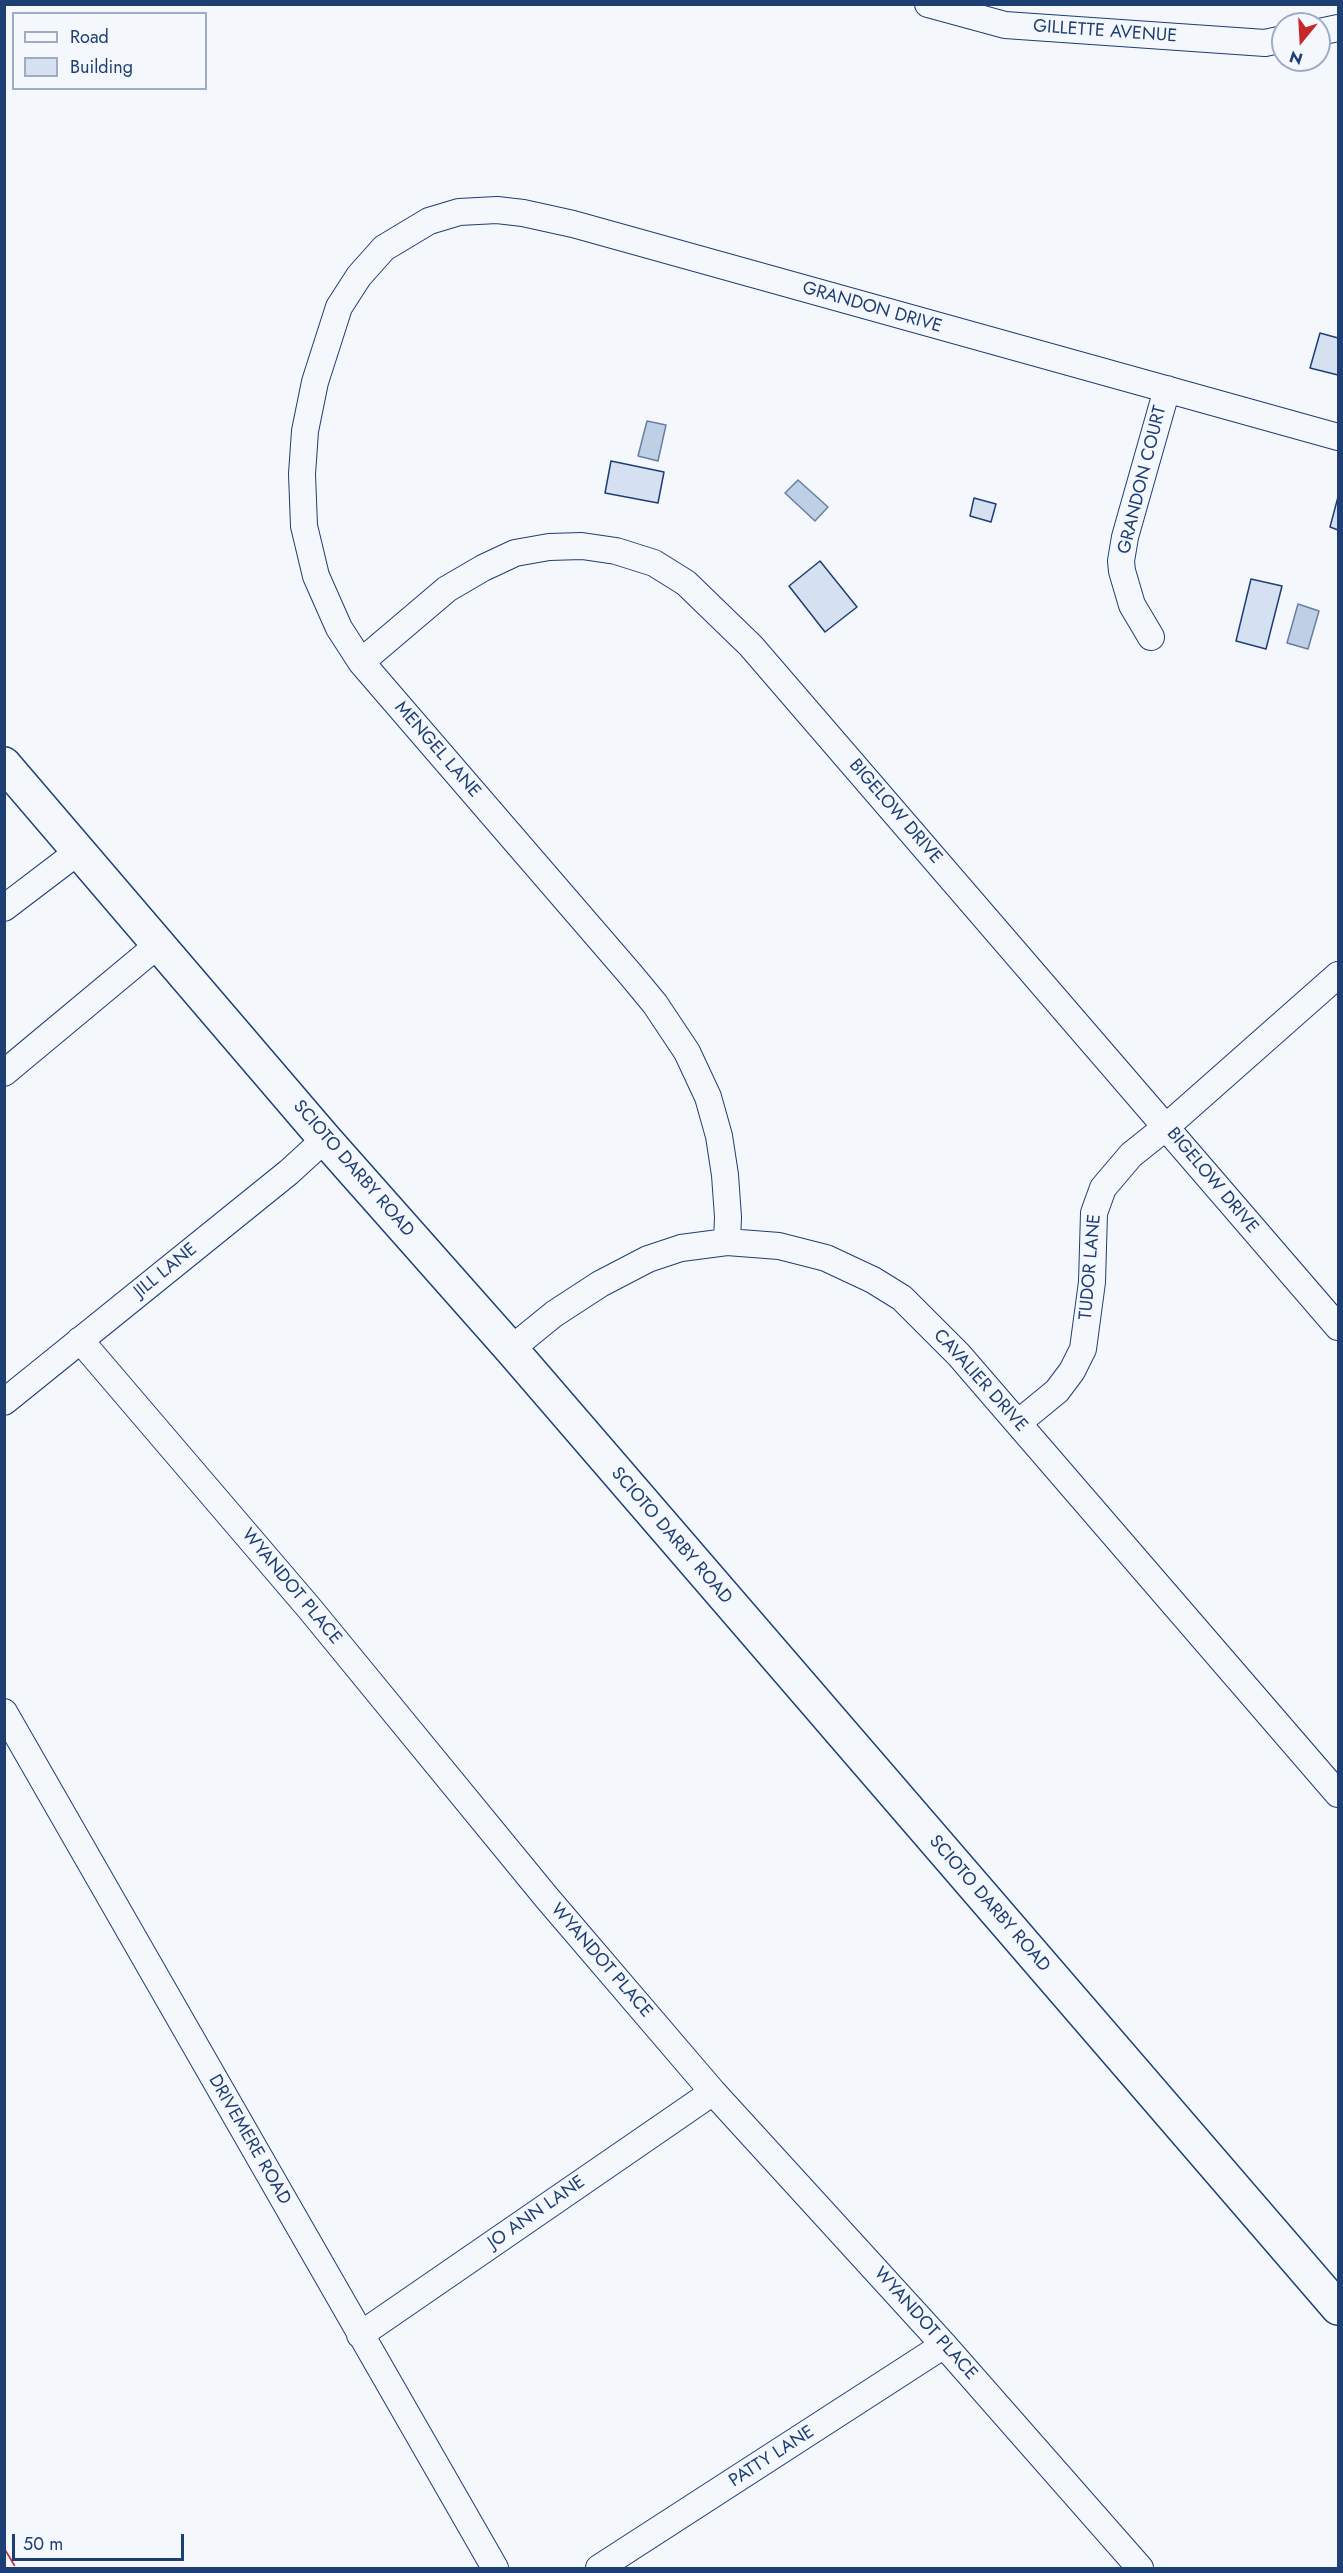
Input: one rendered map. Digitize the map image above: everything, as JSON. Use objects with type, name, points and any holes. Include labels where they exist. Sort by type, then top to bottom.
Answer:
[{"type":"main road","name":"SCIOTO DARBY ROAD","points":[[4,764],[325,1139],[511,1349],[1338,2308]]},
{"type":"street","name":"GILLETTE AVENUE","points":[[928,4],[1005,25],[1271,42]]},
{"type":"street","name":"GRANDON DRIVE","points":[[405,234],[429,221],[459,212],[497,210],[524,213],[573,224],[1338,437]]},
{"type":"street","name":"MENGEL LANE","points":[[405,234],[384,248],[358,276],[339,308],[315,382],[305,431],[302,474],[304,526],[316,576],[339,628],[361,662],[631,975],[655,1004],[687,1052],[708,1097],[719,1136],[725,1175],[727,1242]]},
{"type":"street","name":"GRANDON COURT","points":[[1151,637],[1132,605],[1121,561],[1125,537],[1167,389]]},
{"type":"street","name":"BIGELOW DRIVE","points":[[361,662],[447,590],[483,568],[515,553],[549,547],[582,546],[616,551],[654,563],[686,583],[751,646],[1338,1327]]},
{"type":"street","points":[[4,908],[79,851]]},
{"type":"street","points":[[4,1073],[159,944]]},
{"type":"street","name":"TUDOR LANE","points":[[1018,1423],[1057,1390],[1072,1371],[1083,1349],[1092,1282],[1094,1213],[1103,1188],[1131,1155],[1166,1127],[1338,975]]},
{"type":"street","name":"JILL LANE","points":[[4,1402],[289,1172],[325,1139]]},
{"type":"street","name":"CAVALIER DRIVE","points":[[511,1349],[554,1314],[600,1284],[648,1259],[681,1248],[727,1242],[779,1246],[826,1258],[873,1280],[902,1298],[959,1355],[1338,1794]]},
{"type":"street","name":"WYANDOT PLACE","points":[[80,1340],[303,1600],[547,1898],[713,2092],[944,2344],[1140,2568]]},
{"type":"street","name":"DRIVEMERE ROAD","points":[[4,1712],[495,2568]]},
{"type":"street","name":"JO ANN LANE","points":[[360,2335],[713,2092]]},
{"type":"street","name":"PATTY LANE","points":[[599,2568],[944,2344]]},
{"type":"water","points":[[647,421],[666,425],[658,461],[638,456]]},
{"type":"water","points":[[798,480],[828,507],[815,521],[785,493]]},
{"type":"water","points":[[1298,604],[1319,611],[1308,649],[1287,643]]},
{"type":"building","points":[[1320,333],[1338,338],[1338,375],[1310,368]]},
{"type":"building","points":[[611,461],[664,472],[658,503],[605,493]]},
{"type":"building","points":[[1338,497],[1338,530],[1330,527]]},
{"type":"building","points":[[974,498],[996,504],[991,522],[970,516]]},
{"type":"building","points":[[820,561],[857,607],[825,632],[789,586]]},
{"type":"building","points":[[1251,579],[1282,586],[1266,649],[1236,641]]},
{"type":"power","points":[[4,2548],[16,2568]]}]
